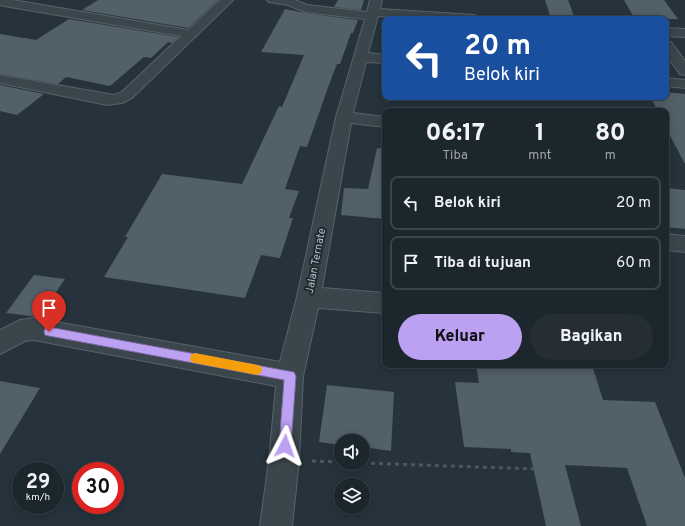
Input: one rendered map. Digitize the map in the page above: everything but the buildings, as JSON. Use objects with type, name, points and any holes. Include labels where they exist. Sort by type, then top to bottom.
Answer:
[{"type":"street","points":[[0,79],[116,100],[127,96],[146,79],[190,34],[227,0]]},
{"type":"street","points":[[273,0],[288,2],[305,8],[373,9],[444,16]]},
{"type":"street","points":[[4,2],[190,34]]},
{"type":"street","name":"Jalan Ternate","points":[[276,526],[284,460],[290,376],[309,297],[344,117],[373,9]]},
{"type":"street","points":[[669,32],[685,33]]},
{"type":"street","points":[[669,49],[685,71]]},
{"type":"street","points":[[360,57],[382,59]]},
{"type":"street","points":[[669,82],[685,84]]},
{"type":"street","points":[[344,117],[382,122]]},
{"type":"street","points":[[669,242],[685,244]]},
{"type":"street","points":[[309,297],[382,304]]},
{"type":"street","points":[[0,343],[20,331],[34,329],[290,376]]},
{"type":"path","points":[[370,463],[536,469]]},
{"type":"slow traffic","points":[[195,358],[257,370]]},
{"type":"route","points":[[49,332],[290,376],[285,446]]}]
